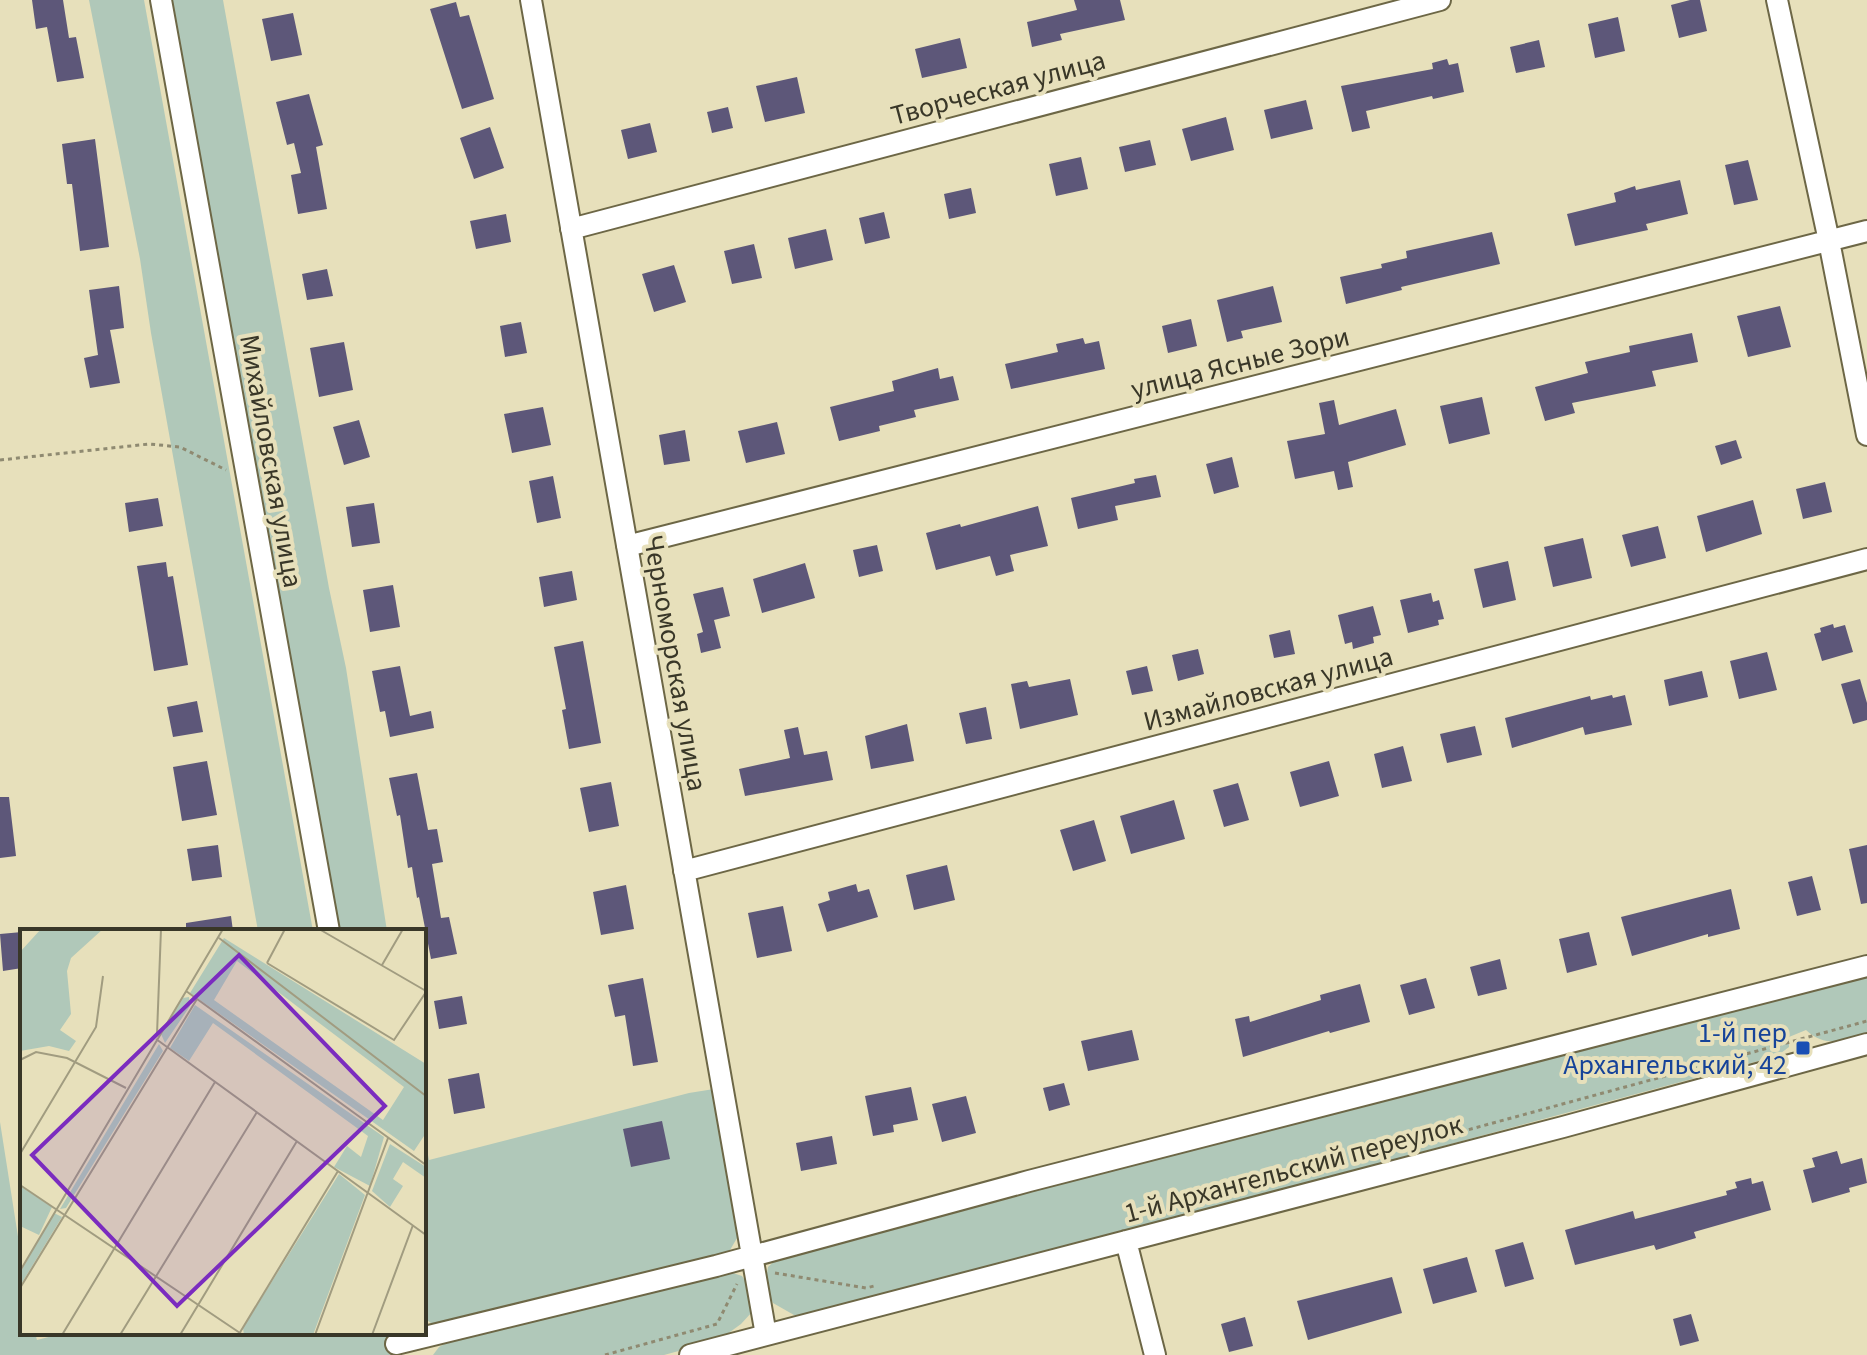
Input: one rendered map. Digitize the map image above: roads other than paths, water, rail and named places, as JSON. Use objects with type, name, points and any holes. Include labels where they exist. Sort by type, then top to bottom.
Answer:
[{"type":"street","name":"Михайловская улица","points":[[161,0],[329,929]]},
{"type":"street","name":"Черноморская улица","points":[[531,0],[766,1335]]},
{"type":"street","name":"Творческая улица","points":[[571,229],[1440,0]]},
{"type":"street","points":[[1777,0],[1867,435]]},
{"type":"street","name":"улица Ясные Зори","points":[[627,546],[1867,231]]},
{"type":"street","name":"Измайловская улица","points":[[684,871],[1867,559]]},
{"type":"street","points":[[396,1344],[752,1256],[817,1236],[1867,966]]},
{"type":"street","name":"1-й Архангельский переулок","points":[[739,1355],[766,1335],[1548,1131],[1867,1044]]},
{"type":"street","points":[[1126,1241],[1155,1355]]},
{"type":"street","points":[[690,1355],[766,1335]]},
{"type":"place","name":"1-й пер Архангельский, 42","points":[[1803,1048]]}]
